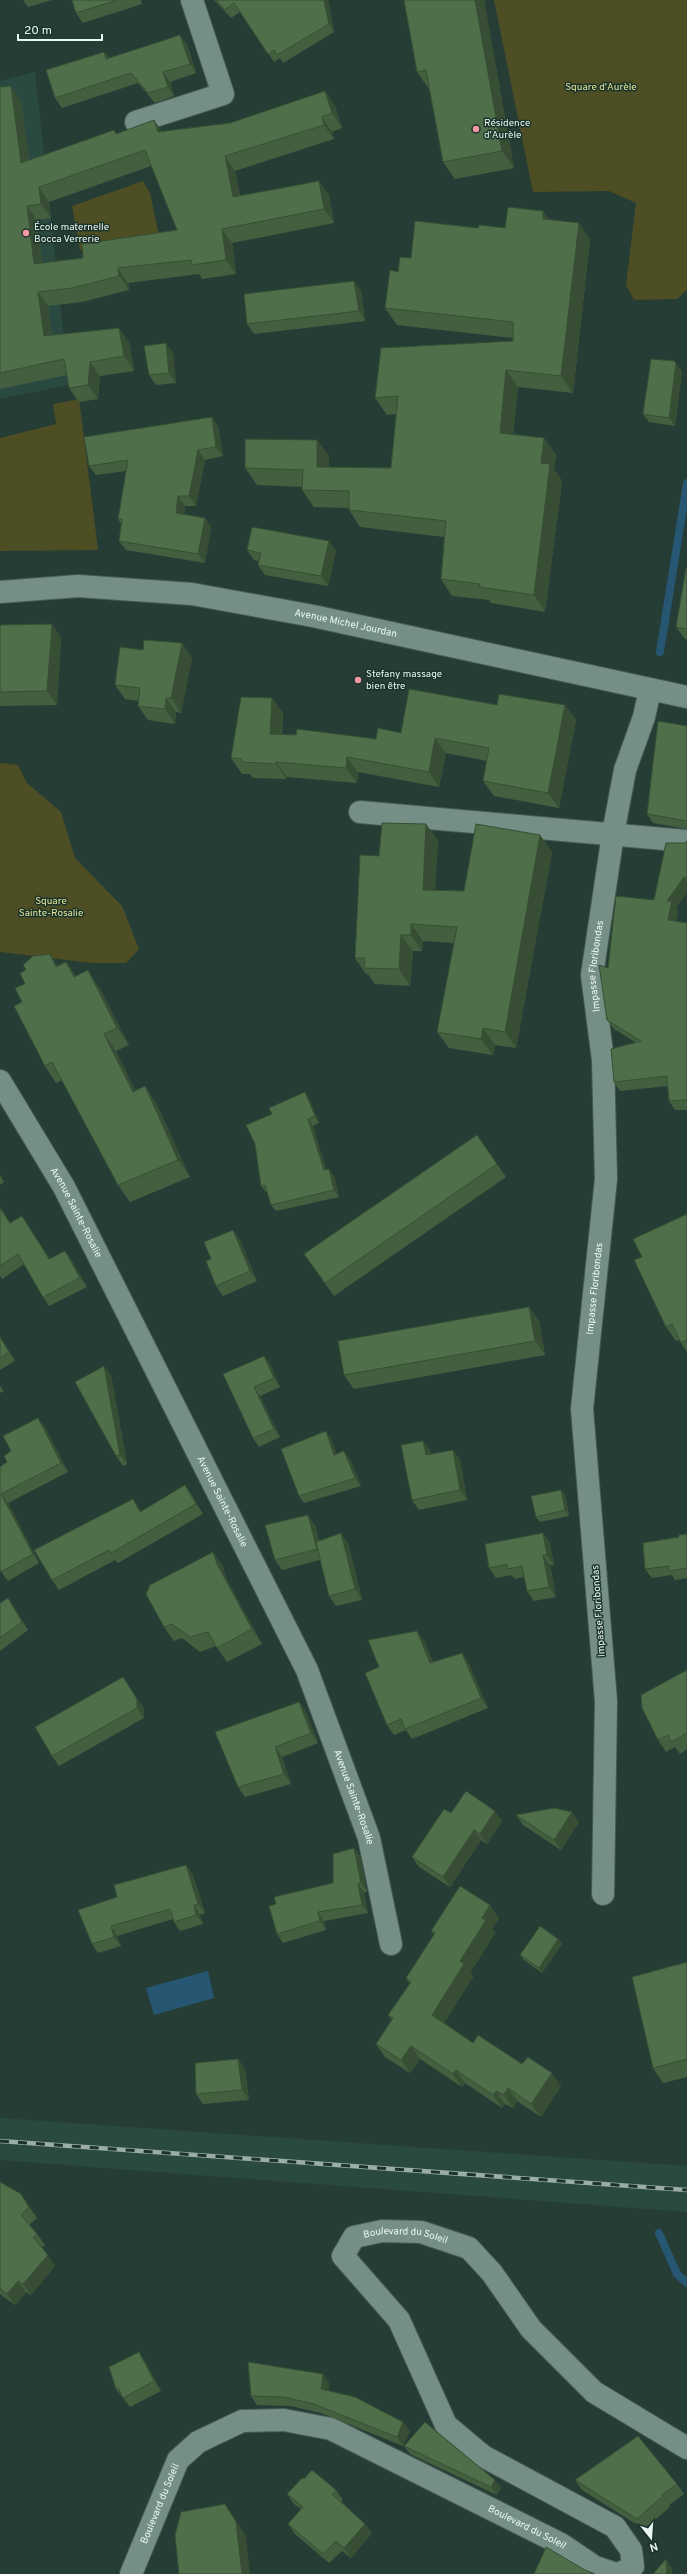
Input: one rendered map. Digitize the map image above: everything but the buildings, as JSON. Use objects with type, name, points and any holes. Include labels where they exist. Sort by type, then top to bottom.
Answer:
[{"type":"street","points":[[136,122],[223,94],[192,0]]},
{"type":"street","name":"Avenue Michel Jourdan","points":[[0,592],[78,586],[192,594],[313,616],[687,697]]},
{"type":"street","name":"Impasse Floribondas","points":[[603,1894],[606,1701],[582,1409],[606,1179],[603,1060],[592,975],[613,834],[625,770],[644,717],[650,690]]},
{"type":"street","points":[[360,812],[687,841]]},
{"type":"street","name":"Avenue Sainte-Rosalie","points":[[0,1081],[64,1187],[307,1670],[369,1838],[391,1944]]},
{"type":"street","name":"Boulevard du Soleil","points":[[131,2574],[178,2460],[198,2442],[242,2421],[284,2420],[331,2429],[561,2544],[595,2567],[617,2574],[633,2566],[631,2550],[615,2527],[483,2456],[446,2425],[399,2320],[343,2256],[354,2238],[382,2231],[421,2232],[469,2248],[492,2273],[531,2329],[594,2392],[687,2448]]},
{"type":"shaded area","name":"École maternelle Bocca Verrerie","points":[[35,72],[69,385],[0,399],[0,81]]},
{"type":"shaded area","points":[[0,2118],[687,2166],[687,2212],[0,2160]]},
{"type":"green space","name":"Square d'Aurèle","points":[[494,0],[687,0],[687,290],[677,299],[634,300],[626,285],[636,203],[609,191],[533,192]]},
{"type":"green space","points":[[143,181],[150,193],[159,236],[152,242],[80,250],[72,206]]},
{"type":"green space","points":[[79,399],[98,550],[0,551],[0,438],[56,424],[53,404]]},
{"type":"green space","name":"Square Sainte-Rosalie","points":[[0,763],[18,765],[27,783],[61,812],[75,858],[122,906],[139,949],[126,963],[92,963],[0,952]]},
{"type":"water","points":[[208,1971],[214,1998],[154,2015],[146,1988]]},
{"type":"waterway","points":[[660,652],[687,483]]},
{"type":"waterway","points":[[659,2233],[677,2274],[687,2283]]},
{"type":"railway","points":[[0,2141],[687,2190]]},
{"type":"place","name":"Résidence d'Aurèle","points":[[476,129]]},
{"type":"place","name":"École maternelle Bocca Verrerie","points":[[26,233]]},
{"type":"place","name":"Stefany massage bien être","points":[[358,680]]}]
